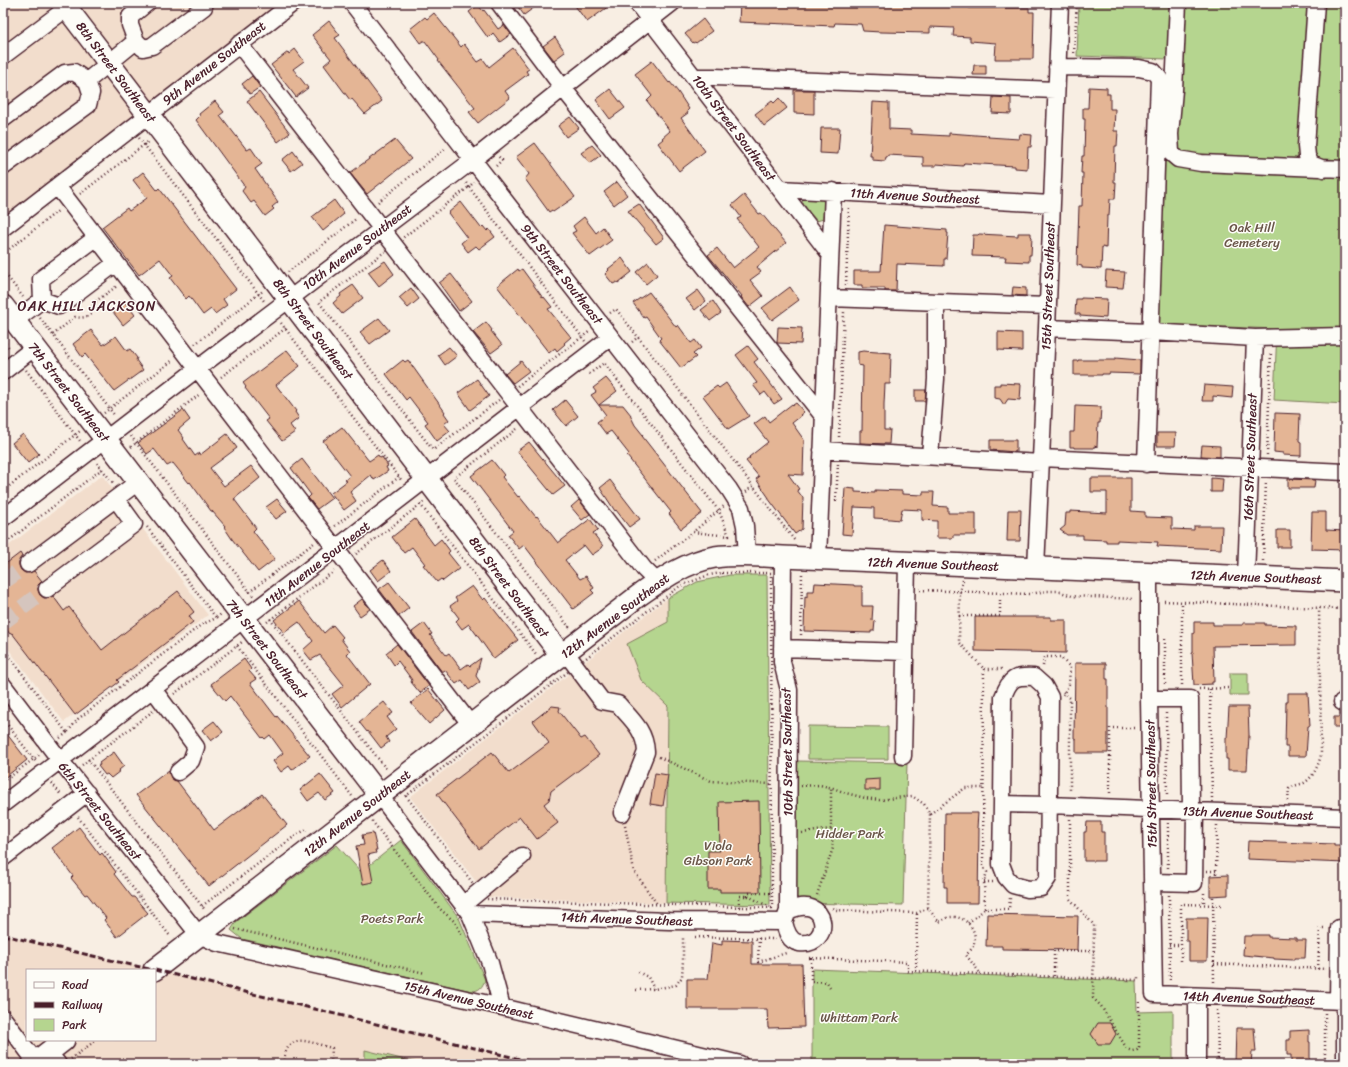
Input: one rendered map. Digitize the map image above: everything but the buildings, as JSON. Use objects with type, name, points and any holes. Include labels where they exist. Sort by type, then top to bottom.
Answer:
[{"type":"main road","name":"8th Street Southeast","points":[[65,6],[427,479],[564,654]]},
{"type":"main road","name":"7th Street Southeast","points":[[9,313],[380,796]]},
{"type":"main road","name":"12th Avenue Southeast","points":[[155,969],[657,582],[685,566],[715,557],[747,556],[789,549],[818,559],[1345,580]]},
{"type":"street","points":[[147,3],[130,17],[130,25],[136,41],[143,48],[152,46],[204,4]]},
{"type":"street","name":"9th Avenue Southeast","points":[[3,228],[293,3]]},
{"type":"street","name":"9th Street Southeast","points":[[352,3],[611,338],[730,489],[740,508],[746,526],[747,556]]},
{"type":"street","points":[[499,3],[563,88],[824,417]]},
{"type":"street","name":"10th Street Southeast","points":[[637,3],[830,254]]},
{"type":"street","name":"10th Avenue Southeast","points":[[3,518],[289,298],[473,160],[672,3]]},
{"type":"street","name":"15th Street Southeast","points":[[1036,568],[1060,3]]},
{"type":"street","points":[[1178,3],[1174,90],[1170,134],[1171,153],[1178,159],[1201,163],[1345,169]]},
{"type":"street","points":[[1316,3],[1306,146],[1307,156],[1311,164],[1325,169]]},
{"type":"street","points":[[3,56],[65,6]]},
{"type":"street","points":[[87,81],[136,41]]},
{"type":"street","points":[[239,44],[518,408],[644,569],[657,582]]},
{"type":"street","points":[[1057,67],[1139,68],[1153,71],[1158,78],[1146,464]]},
{"type":"street","points":[[3,119],[65,72],[74,72],[87,81],[91,93],[88,105],[3,167]]},
{"type":"street","points":[[695,77],[1056,90]]},
{"type":"street","points":[[57,186],[471,725]]},
{"type":"street","name":"11th Avenue Southeast","points":[[780,189],[1051,204]]},
{"type":"street","points":[[818,559],[833,191]]},
{"type":"street","points":[[37,304],[41,279],[96,238]]},
{"type":"street","points":[[9,313],[37,304],[59,306],[116,263]]},
{"type":"street","points":[[829,298],[1048,306]]},
{"type":"street","points":[[930,456],[936,379],[936,302]]},
{"type":"street","points":[[1047,328],[1254,338],[1345,336]]},
{"type":"street","name":"11th Avenue Southeast","points":[[3,804],[611,338]]},
{"type":"street","name":"16th Street Southeast","points":[[1246,577],[1254,338]]},
{"type":"street","points":[[3,372],[35,347]]},
{"type":"street","points":[[822,450],[1041,461],[1345,472]]},
{"type":"street","points":[[28,564],[138,482]]},
{"type":"street","points":[[47,588],[134,524],[119,497]]},
{"type":"street","name":"10th Street Southeast","points":[[786,917],[789,690],[782,662],[782,648],[789,549]]},
{"type":"street","points":[[903,756],[907,563]]},
{"type":"street","name":"15th Street Southeast","points":[[1146,1000],[1152,882],[1149,573]]},
{"type":"street","points":[[782,648],[905,652]]},
{"type":"street","points":[[564,654],[602,701],[618,704],[641,731],[645,742],[646,752],[622,813]]},
{"type":"street","points":[[1018,676],[1034,677],[1044,686],[1050,697],[1050,708],[1048,878],[1041,888],[1028,889],[1013,885],[1006,877],[1001,864],[1003,697],[1007,685],[1018,676]]},
{"type":"street","name":"6th Street Southeast","points":[[3,685],[60,760],[199,935]]},
{"type":"street","points":[[153,689],[196,747],[191,761],[178,772]]},
{"type":"street","points":[[1150,699],[1190,699],[1194,883],[1152,882]]},
{"type":"street","points":[[3,858],[87,793]]},
{"type":"street","name":"7th Street Southeast","points":[[380,796],[466,910],[490,963],[502,1007]]},
{"type":"street","name":"13th Avenue Southeast","points":[[1002,804],[1345,817]]},
{"type":"street","points":[[466,910],[522,856]]},
{"type":"street","name":"14th Avenue Southeast","points":[[466,910],[669,921],[786,917]]},
{"type":"street","points":[[1342,928],[1339,970],[1343,1002],[1345,1064]]},
{"type":"street","name":"15th Avenue Southeast","points":[[199,935],[217,943],[502,1007],[740,1064]]},
{"type":"street","points":[[1197,996],[1198,1064]]},
{"type":"street","name":"14th Avenue Southeast","points":[[1146,1000],[1197,996],[1343,1002]]},
{"type":"street","points":[[3,1018],[26,1037]]},
{"type":"street","points":[[31,1041],[51,1057]]},
{"type":"path","points":[[138,136],[266,303]]},
{"type":"path","points":[[496,166],[502,160],[497,154]]},
{"type":"path","points":[[463,179],[469,187],[475,182]]},
{"type":"path","points":[[836,502],[849,206]]},
{"type":"path","points":[[3,270],[37,304],[53,335],[117,418]]},
{"type":"path","points":[[53,335],[75,317],[87,317],[92,313],[92,304],[118,285],[124,285],[129,281]]},
{"type":"path","points":[[316,298],[318,302]]},
{"type":"path","points":[[610,313],[616,308],[753,486],[789,549]]},
{"type":"path","points":[[278,319],[404,483]]},
{"type":"path","points":[[586,343],[582,337],[589,332]]},
{"type":"path","points":[[632,342],[638,338]]},
{"type":"path","points":[[3,340],[82,443]]},
{"type":"path","points":[[3,491],[82,429]]},
{"type":"path","points":[[130,434],[254,598]]},
{"type":"path","points":[[430,453],[433,450],[438,456]]},
{"type":"path","points":[[94,459],[119,497]]},
{"type":"path","points":[[3,545],[107,465]]},
{"type":"path","points":[[746,492],[753,486]]},
{"type":"path","points":[[416,499],[537,656]]},
{"type":"path","points":[[145,525],[221,624]]},
{"type":"path","points":[[968,565],[960,591],[959,642],[984,668],[1006,669]]},
{"type":"path","points":[[801,649],[802,574]]},
{"type":"path","points":[[916,589],[1030,594],[1046,591],[1058,591],[1072,596],[1134,599]]},
{"type":"path","points":[[959,616],[1000,616],[1000,593]]},
{"type":"path","points":[[1164,601],[1345,609]]},
{"type":"path","points":[[1182,602],[1182,689]]},
{"type":"path","points":[[1288,801],[1289,789],[1292,786],[1307,780],[1318,765],[1321,753],[1319,608]]},
{"type":"path","points":[[3,648],[67,733],[78,719],[201,625],[216,618],[224,611]]},
{"type":"path","points":[[266,614],[388,772]]},
{"type":"path","points":[[234,642],[355,799]]},
{"type":"path","points":[[1043,669],[1044,657],[1060,657],[1070,667],[1069,684],[1064,693],[1050,708]]},
{"type":"path","points":[[968,923],[985,909],[984,882],[987,872],[983,866],[984,668]]},
{"type":"path","points":[[1060,688],[1070,698],[1070,798]]},
{"type":"path","points":[[1196,689],[1230,688]]},
{"type":"path","points":[[1210,689],[1212,803]]},
{"type":"path","points":[[3,719],[38,764]]},
{"type":"path","points":[[1110,794],[1110,728],[1140,728]]},
{"type":"path","points":[[3,782],[42,752]]},
{"type":"path","points":[[646,752],[711,781],[765,783],[788,786],[820,785],[864,798],[879,800],[912,796],[924,804],[930,814],[928,908],[939,922],[950,917],[960,918],[968,923],[974,931],[975,940],[972,948],[966,955],[980,974]]},
{"type":"path","points":[[86,756],[207,913]]},
{"type":"path","points":[[49,780],[173,940]]},
{"type":"path","points":[[817,896],[833,848],[831,828],[831,788]]},
{"type":"path","points":[[930,814],[965,788],[983,788]]},
{"type":"path","points":[[346,800],[355,793]]},
{"type":"path","points":[[622,813],[634,871],[657,905]]},
{"type":"path","points":[[1070,817],[1070,899],[1094,925],[1093,998],[1101,1006],[1126,1049],[1132,1052],[1137,1050],[1139,1047],[1139,1005]]},
{"type":"path","points":[[1167,818],[1170,985]]},
{"type":"path","points":[[371,819],[440,909],[455,922],[463,939]]},
{"type":"path","points":[[1216,874],[1217,820]]},
{"type":"path","points":[[202,906],[295,836],[311,827]]},
{"type":"path","points":[[788,835],[831,828]]},
{"type":"path","points":[[984,882],[997,882]]},
{"type":"path","points":[[739,914],[739,896],[748,896],[772,908]]},
{"type":"path","points":[[1213,897],[1215,987]]},
{"type":"path","points":[[1181,961],[1181,904],[1221,905]]},
{"type":"path","points":[[835,910],[918,913],[928,908]]},
{"type":"path","points":[[916,971],[918,913]]},
{"type":"path","points":[[234,928],[427,974]]},
{"type":"path","points":[[1318,969],[1320,928],[1342,928]]},
{"type":"path","points":[[760,932],[758,962],[789,953],[786,951]]},
{"type":"path","points":[[636,990],[654,989],[676,985],[682,977],[684,960],[683,937],[676,936]]},
{"type":"path","points":[[691,937],[759,938],[774,939],[777,942]]},
{"type":"path","points":[[1169,945],[1181,945]]},
{"type":"path","points":[[1054,976],[1054,951],[1094,951]]},
{"type":"path","points":[[806,957],[908,962],[908,971],[1138,980],[1138,974]]},
{"type":"path","points":[[811,958],[811,981],[827,982],[830,986]]},
{"type":"path","points":[[1214,964],[1339,970]]},
{"type":"path","points":[[638,972],[648,977],[654,989]]},
{"type":"path","points":[[1139,1005],[1146,1000]]},
{"type":"path","points":[[1139,1005],[1146,1000]]},
{"type":"path","points":[[1217,1008],[1218,1064]]},
{"type":"path","points":[[1325,1012],[1325,1064]]},
{"type":"path","points":[[51,1057],[93,1041]]},
{"type":"path","points":[[285,1064],[283,1056],[287,1047],[296,1042],[303,1041],[332,1048],[330,1064]]},
{"type":"path","points":[[3,1053],[9,1060]]},
{"type":"path","points":[[376,1064],[380,1060],[397,1064]]},
{"type":"shaded area","points":[[3,3],[295,3],[3,228]]},
{"type":"shaded area","points":[[102,475],[208,615],[64,722],[3,642],[3,550]]},
{"type":"shaded area","points":[[668,598],[666,903],[488,897],[410,797]]},
{"type":"shaded area","points":[[3,935],[149,969],[26,969],[26,1041],[156,1041],[156,970],[539,1064],[3,1064]]},
{"type":"green space","name":"Oak Hill Cemetery","points":[[1079,3],[1345,3],[1345,404],[1274,400],[1277,329],[1153,324],[1168,59],[1077,56]]},
{"type":"green space","points":[[805,198],[823,199],[825,201],[823,219],[817,221],[809,212],[802,201]]},
{"type":"green space","name":"Viola Gibson Park","points":[[730,575],[767,575],[770,905],[666,903],[668,706],[641,680],[627,644],[668,622],[668,598],[697,582]]},
{"type":"green space","points":[[1230,673],[1248,673],[1248,695],[1230,695]]},
{"type":"green space","points":[[808,726],[888,727],[888,759],[808,759]]},
{"type":"green space","name":"Hidder Park","points":[[797,761],[907,763],[903,905],[793,903]]},
{"type":"green space","name":"Poets Park","points":[[401,840],[459,918],[485,980],[482,987],[479,989],[471,991],[242,939],[231,930],[236,922],[337,845],[361,872]]},
{"type":"green space","name":"Whittam Park","points":[[812,969],[1136,981],[1137,1012],[1173,1011],[1173,1064],[829,1064],[812,1060]]},
{"type":"green space","points":[[365,1050],[422,1064],[365,1064]]},
{"type":"tunnel","points":[[3,582],[28,564]]},
{"type":"tunnel","points":[[3,622],[47,589]]},
{"type":"railway","points":[[3,935],[149,969]]},
{"type":"railway","points":[[156,970],[540,1064]]},
{"type":"district","name":"OAK HILL JACKSON","points":[[87,306]]}]
